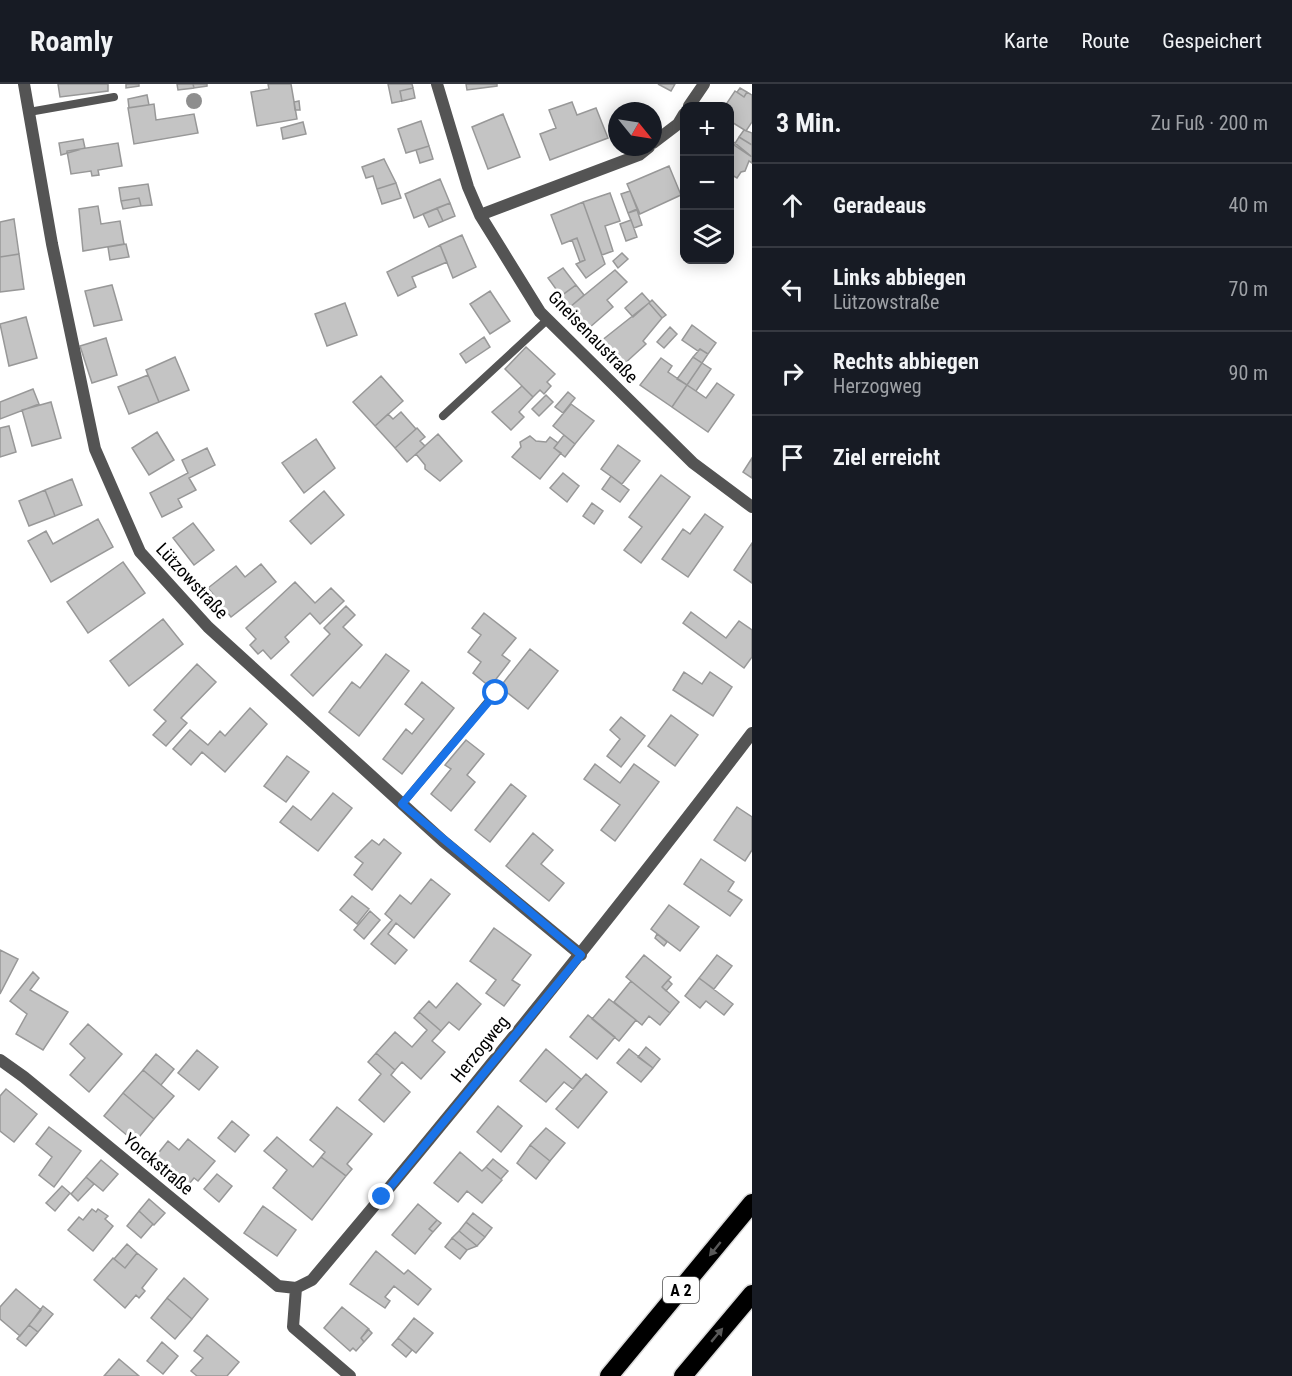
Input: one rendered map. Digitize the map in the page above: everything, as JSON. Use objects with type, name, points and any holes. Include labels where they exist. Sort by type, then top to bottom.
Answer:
[{"type":"highway","name":"A 2","points":[[609,1376],[752,1203]]},
{"type":"highway","points":[[683,1376],[752,1294]]},
{"type":"street","name":"Lützowstraße","points":[[24,84],[51,244],[95,449],[140,552],[208,627],[402,804],[581,955]]},
{"type":"street","name":"Gneisenaustraße","points":[[437,84],[468,187],[480,215],[540,312],[693,464],[752,507]]},
{"type":"street","points":[[692,102],[704,84]]},
{"type":"street","points":[[662,136],[680,121]]},
{"type":"street","points":[[480,215],[636,156]]},
{"type":"street","name":"Herzogweg","points":[[296,1288],[312,1280],[581,955],[752,733]]},
{"type":"street","name":"Yorckstraße","points":[[0,1060],[24,1077],[278,1286],[296,1288]]},
{"type":"street","points":[[296,1288],[293,1327],[350,1376]]},
{"type":"lane","points":[[29,112],[114,98]]},
{"type":"lane","points":[[443,416],[547,320]]},
{"type":"lane","points":[[402,804],[496,693]]},
{"type":"building","points":[[58,84],[108,84],[108,91],[60,97]]},
{"type":"building","points":[[126,84],[139,84],[139,86],[126,88]]},
{"type":"building","points":[[177,84],[193,84],[194,88],[178,90]]},
{"type":"building","points":[[193,84],[207,84],[207,86],[194,88]]},
{"type":"building","points":[[268,84],[291,84],[297,119],[257,126],[251,92],[269,89]]},
{"type":"building","points":[[388,84],[412,84],[413,88],[400,91],[402,101],[392,103]]},
{"type":"building","points":[[466,84],[497,84],[497,86],[467,90]]},
{"type":"building","points":[[658,84],[675,84],[671,91]]},
{"type":"building","points":[[413,88],[415,98],[402,101],[400,91]]},
{"type":"building","points":[[740,88],[747,92],[744,97],[737,92]]},
{"type":"building","points":[[735,91],[744,97],[747,92],[752,95],[752,122],[746,131],[734,124],[734,102],[728,102]]},
{"type":"building","points":[[147,95],[149,105],[129,108],[128,99]]},
{"type":"building","points":[[299,101],[300,110],[295,110],[294,102]]},
{"type":"building","points":[[572,102],[577,115],[596,108],[608,138],[550,160],[540,134],[556,128],[549,110]]},
{"type":"building","points":[[154,104],[156,120],[194,114],[198,133],[134,144],[128,108]]},
{"type":"building","points":[[503,114],[520,157],[488,169],[472,127]]},
{"type":"building","points":[[421,121],[429,146],[406,153],[398,129]]},
{"type":"building","points":[[303,122],[306,134],[283,139],[281,128]]},
{"type":"building","points":[[744,130],[752,133],[752,145],[739,137]]},
{"type":"building","points":[[739,137],[752,145],[752,157],[734,145]]},
{"type":"building","points":[[83,139],[85,148],[61,155],[59,143]]},
{"type":"building","points":[[734,142],[752,157],[752,163],[749,161],[745,171],[741,172],[737,178],[734,176]]},
{"type":"building","points":[[118,143],[122,166],[98,170],[99,175],[92,176],[91,171],[71,174],[67,151]]},
{"type":"building","points":[[429,146],[433,159],[420,163],[416,150]]},
{"type":"building","points":[[384,159],[396,183],[377,189],[373,176],[366,178],[362,167]]},
{"type":"building","points":[[669,166],[680,195],[640,214],[627,184]]},
{"type":"building","points":[[440,179],[450,203],[414,218],[405,194]]},
{"type":"building","points":[[396,183],[401,198],[382,204],[377,189]]},
{"type":"building","points":[[148,184],[152,205],[141,206],[139,198],[121,201],[119,188]]},
{"type":"building","points":[[630,191],[637,209],[628,213],[621,194]]},
{"type":"building","points":[[610,193],[620,221],[605,226],[613,251],[602,255],[583,202]]},
{"type":"building","points":[[139,198],[141,206],[123,209],[121,201]]},
{"type":"building","points":[[583,202],[605,264],[586,278],[576,264],[585,260],[577,238],[562,244],[551,215]]},
{"type":"building","points":[[450,203],[455,216],[443,221],[437,208]]},
{"type":"building","points":[[98,206],[101,224],[120,221],[124,244],[83,251],[79,209]]},
{"type":"building","points":[[437,208],[443,221],[429,227],[423,214]]},
{"type":"building","points":[[637,210],[642,225],[634,228],[628,213]]},
{"type":"building","points":[[14,219],[19,254],[0,257],[0,222]]},
{"type":"building","points":[[631,220],[637,237],[626,241],[620,224]]},
{"type":"building","points":[[462,235],[476,267],[453,278],[440,245]]},
{"type":"building","points":[[577,238],[585,260],[580,262],[572,240]]},
{"type":"building","points":[[126,244],[129,257],[110,260],[108,247]]},
{"type":"building","points":[[440,245],[447,262],[412,277],[416,287],[398,296],[387,272]]},
{"type":"building","points":[[622,253],[628,259],[618,268],[613,261]]},
{"type":"building","points":[[19,254],[24,289],[0,292],[0,257]]},
{"type":"building","points":[[563,268],[576,285],[561,296],[548,278]]},
{"type":"building","points":[[615,270],[627,282],[607,300],[613,307],[589,328],[570,307]]},
{"type":"building","points":[[112,285],[122,320],[94,326],[85,291]]},
{"type":"building","points":[[576,285],[584,295],[570,307],[561,296]]},
{"type":"building","points":[[490,291],[510,321],[490,334],[470,304]]},
{"type":"building","points":[[642,293],[650,302],[633,317],[625,308]]},
{"type":"building","points":[[652,300],[666,315],[662,318],[649,303]]},
{"type":"building","points":[[345,303],[357,335],[327,346],[315,314]]},
{"type":"building","points":[[649,303],[662,318],[643,341],[646,344],[623,365],[601,341]]},
{"type":"building","points":[[26,317],[37,358],[9,366],[0,324]]},
{"type":"building","points":[[692,325],[716,343],[708,354],[700,349],[698,351],[682,340]]},
{"type":"building","points":[[670,327],[677,334],[664,348],[657,342]]},
{"type":"building","points":[[484,337],[490,347],[466,363],[460,354]]},
{"type":"building","points":[[106,338],[117,375],[92,383],[80,346]]},
{"type":"building","points":[[526,347],[555,374],[547,382],[551,386],[544,394],[540,390],[533,397],[505,369]]},
{"type":"building","points":[[700,349],[708,354],[702,363],[693,357]]},
{"type":"building","points":[[175,357],[189,390],[159,402],[146,370]]},
{"type":"building","points":[[693,357],[702,363],[687,385],[677,379]]},
{"type":"building","points":[[661,358],[672,366],[668,372],[687,385],[672,407],[640,385]]},
{"type":"building","points":[[702,363],[711,369],[696,391],[687,385]]},
{"type":"building","points":[[148,375],[159,402],[129,414],[118,387]]},
{"type":"building","points":[[381,376],[403,401],[375,426],[353,402]]},
{"type":"building","points":[[717,383],[734,395],[708,432],[672,407],[687,385],[706,398]]},
{"type":"building","points":[[522,386],[533,397],[519,412],[524,417],[511,430],[492,412]]},
{"type":"building","points":[[33,389],[39,404],[0,419],[0,402]]},
{"type":"building","points":[[568,392],[575,398],[563,413],[555,407]]},
{"type":"building","points":[[546,395],[553,402],[539,416],[532,409]]},
{"type":"building","points":[[51,402],[61,438],[32,446],[22,410]]},
{"type":"building","points":[[571,404],[594,421],[575,444],[553,426]]},
{"type":"building","points":[[401,412],[416,429],[395,448],[375,426],[388,414],[393,419]]},
{"type":"building","points":[[9,426],[16,452],[0,457],[0,428]]},
{"type":"building","points":[[417,428],[425,437],[420,441],[425,446],[407,462],[395,448]]},
{"type":"building","points":[[157,432],[174,460],[149,475],[132,448]]},
{"type":"building","points":[[438,434],[462,461],[440,481],[425,469],[425,465],[416,454]]},
{"type":"building","points":[[564,435],[575,444],[565,457],[554,448]]},
{"type":"building","points":[[530,436],[536,441],[546,442],[550,437],[558,443],[554,448],[561,453],[540,479],[512,457],[521,447],[520,442]]},
{"type":"building","points":[[316,439],[335,468],[304,493],[282,463]]},
{"type":"building","points":[[618,445],[640,461],[622,484],[601,469]]},
{"type":"building","points":[[207,448],[215,465],[189,478],[196,490],[178,499],[182,507],[162,517],[150,493],[188,473],[182,460]]},
{"type":"building","points":[[752,458],[752,478],[743,472]]},
{"type":"building","points":[[563,473],[579,486],[567,502],[550,488]]},
{"type":"building","points":[[661,475],[690,497],[641,563],[624,550],[642,527],[629,517]]},
{"type":"building","points":[[611,476],[629,490],[620,502],[602,489]]},
{"type":"building","points":[[72,479],[82,505],[55,516],[45,490]]},
{"type":"building","points":[[45,490],[55,516],[29,526],[19,501]]},
{"type":"building","points":[[324,491],[344,515],[311,544],[290,521]]},
{"type":"building","points":[[592,503],[603,511],[594,524],[583,516]]},
{"type":"building","points":[[705,514],[723,527],[688,577],[662,559],[683,529],[690,534]]},
{"type":"building","points":[[98,519],[113,547],[51,582],[28,541],[46,531],[53,544]]},
{"type":"building","points":[[193,523],[214,550],[194,565],[173,538]]},
{"type":"building","points":[[752,543],[752,583],[734,570]]},
{"type":"building","points":[[123,562],[145,593],[88,633],[67,602]]},
{"type":"building","points":[[261,564],[276,582],[231,617],[208,588],[236,566],[245,577]]},
{"type":"building","points":[[295,582],[315,603],[331,588],[344,601],[320,624],[310,613],[285,637],[289,642],[271,659],[263,650],[258,654],[250,645],[256,639],[246,628]]},
{"type":"building","points":[[346,606],[355,615],[343,627],[362,645],[313,696],[291,675],[330,634],[324,628]]},
{"type":"building","points":[[691,612],[726,638],[739,621],[752,630],[752,657],[744,668],[683,623]]},
{"type":"building","points":[[484,613],[516,638],[502,655],[510,661],[490,687],[473,673],[481,662],[468,652],[481,635],[472,628]]},
{"type":"building","points":[[163,619],[183,644],[129,686],[110,661]]},
{"type":"building","points":[[530,649],[558,671],[528,709],[500,687]]},
{"type":"building","points":[[386,654],[409,671],[359,736],[329,712],[352,682],[360,688]]},
{"type":"building","points":[[197,664],[216,682],[181,718],[187,723],[166,746],[153,735],[166,721],[154,710]]},
{"type":"building","points":[[684,672],[702,684],[710,672],[732,687],[713,716],[673,690]]},
{"type":"building","points":[[422,682],[454,708],[402,774],[383,759],[406,729],[412,734],[424,719],[405,704]]},
{"type":"building","points":[[250,708],[267,724],[225,772],[202,752],[191,765],[173,749],[190,730],[208,745],[220,731],[225,736]]},
{"type":"building","points":[[671,715],[698,735],[675,766],[648,746]]},
{"type":"building","points":[[621,717],[645,736],[621,767],[607,756],[620,739],[610,730]]},
{"type":"building","points":[[466,740],[484,754],[467,775],[475,782],[451,811],[431,794],[451,769],[445,765]]},
{"type":"building","points":[[287,756],[309,772],[286,802],[264,786]]},
{"type":"building","points":[[595,764],[620,783],[634,764],[659,782],[615,841],[601,830],[620,805],[584,779]]},
{"type":"building","points":[[511,784],[526,796],[490,842],[475,830]]},
{"type":"building","points":[[333,793],[352,808],[318,851],[280,822],[293,806],[311,820]]},
{"type":"building","points":[[737,807],[752,817],[752,850],[745,861],[714,840]]},
{"type":"building","points":[[533,833],[553,850],[541,864],[564,883],[549,901],[506,866]]},
{"type":"building","points":[[384,839],[401,853],[372,890],[354,875],[363,863],[355,857],[372,840],[379,845]]},
{"type":"building","points":[[701,859],[734,882],[728,891],[742,900],[730,916],[684,884]]},
{"type":"building","points":[[431,879],[450,894],[414,938],[396,923],[388,934],[407,950],[395,964],[371,944],[392,920],[385,914],[400,895],[411,904]]},
{"type":"building","points":[[352,896],[369,909],[357,924],[340,910]]},
{"type":"building","points":[[669,905],[699,927],[680,951],[651,929]]},
{"type":"building","points":[[370,911],[380,920],[364,939],[354,930]]},
{"type":"building","points":[[494,928],[531,955],[512,980],[520,985],[504,1006],[486,993],[496,980],[470,961]]},
{"type":"building","points":[[657,934],[667,942],[664,946],[655,938]]},
{"type":"building","points":[[0,950],[18,959],[0,994]]},
{"type":"building","points":[[644,955],[671,977],[662,987],[679,1002],[670,1013],[626,977]]},
{"type":"building","points":[[717,955],[732,966],[714,989],[699,978]]},
{"type":"building","points":[[33,972],[39,978],[30,990],[68,1012],[43,1050],[16,1034],[27,1014],[10,1001]]},
{"type":"building","points":[[699,978],[733,1004],[724,1015],[706,1001],[700,1008],[685,996]]},
{"type":"building","points":[[668,980],[672,984],[666,991],[662,987]]},
{"type":"building","points":[[631,981],[670,1013],[660,1025],[649,1016],[642,1025],[614,1002]]},
{"type":"building","points":[[457,983],[481,1004],[459,1030],[449,1022],[441,1031],[419,1012],[429,1001],[436,1008]]},
{"type":"building","points":[[609,999],[636,1020],[619,1041],[592,1019]]},
{"type":"building","points":[[419,1012],[441,1031],[432,1041],[445,1052],[421,1079],[402,1062],[395,1070],[376,1053],[395,1032],[412,1047],[427,1030],[414,1018]]},
{"type":"building","points":[[588,1015],[615,1037],[597,1059],[570,1037]]},
{"type":"building","points":[[88,1024],[122,1054],[89,1092],[70,1075],[85,1058],[70,1044]]},
{"type":"building","points":[[646,1047],[660,1059],[653,1068],[638,1057]]},
{"type":"building","points":[[546,1049],[581,1079],[573,1089],[564,1082],[546,1102],[520,1081]]},
{"type":"building","points":[[629,1049],[653,1068],[641,1082],[617,1063]]},
{"type":"building","points":[[197,1050],[218,1067],[199,1090],[178,1073]]},
{"type":"building","points":[[376,1053],[395,1070],[391,1075],[410,1092],[384,1122],[359,1100],[381,1074],[368,1062]]},
{"type":"building","points":[[156,1054],[174,1069],[161,1085],[143,1070]]},
{"type":"building","points":[[143,1070],[174,1096],[154,1119],[123,1093]]},
{"type":"building","points":[[586,1074],[607,1092],[578,1128],[556,1109]]},
{"type":"building","points":[[6,1089],[37,1114],[14,1142],[0,1131],[0,1096]]},
{"type":"building","points":[[123,1093],[154,1119],[135,1142],[104,1116]]},
{"type":"building","points":[[498,1106],[522,1126],[501,1152],[477,1132]]},
{"type":"building","points":[[337,1107],[372,1134],[347,1164],[352,1169],[346,1176],[321,1157],[325,1152],[310,1140]]},
{"type":"building","points":[[232,1121],[249,1135],[235,1152],[218,1138]]},
{"type":"building","points":[[49,1127],[81,1151],[54,1187],[39,1175],[52,1157],[36,1144]]},
{"type":"building","points":[[546,1128],[565,1143],[550,1161],[530,1145]]},
{"type":"building","points":[[277,1137],[313,1167],[321,1157],[346,1176],[312,1220],[273,1188],[287,1170],[264,1151]]},
{"type":"building","points":[[188,1139],[215,1161],[198,1181],[194,1178],[189,1184],[156,1156],[168,1141],[179,1150]]},
{"type":"building","points":[[530,1145],[550,1161],[536,1179],[517,1163]]},
{"type":"building","points":[[460,1152],[482,1171],[486,1167],[502,1180],[482,1203],[467,1191],[458,1202],[434,1183]]},
{"type":"building","points":[[493,1159],[508,1171],[501,1179],[486,1167]]},
{"type":"building","points":[[101,1160],[118,1174],[103,1191],[86,1177]]},
{"type":"building","points":[[217,1174],[232,1186],[219,1202],[204,1189]]},
{"type":"building","points":[[86,1177],[94,1184],[78,1201],[71,1194]]},
{"type":"building","points":[[62,1186],[70,1193],[55,1211],[46,1203]]},
{"type":"building","points":[[149,1199],[165,1213],[154,1225],[139,1211]]},
{"type":"building","points":[[418,1204],[437,1220],[429,1229],[433,1232],[415,1254],[392,1235]]},
{"type":"building","points":[[263,1206],[296,1230],[277,1256],[244,1233]]},
{"type":"building","points":[[92,1209],[96,1212],[98,1209],[108,1216],[105,1219],[113,1226],[93,1251],[68,1230],[79,1217],[83,1220]]},
{"type":"building","points":[[139,1211],[153,1224],[141,1238],[127,1226]]},
{"type":"building","points":[[473,1213],[492,1228],[485,1237],[466,1222]]},
{"type":"building","points":[[437,1220],[441,1223],[433,1232],[429,1229]]},
{"type":"building","points":[[466,1222],[485,1237],[477,1246],[459,1231]]},
{"type":"building","points":[[459,1231],[477,1246],[467,1250],[452,1238]]},
{"type":"building","points":[[452,1238],[467,1250],[460,1259],[445,1247]]},
{"type":"building","points":[[127,1244],[137,1253],[125,1268],[114,1259]]},
{"type":"building","points":[[376,1251],[404,1274],[408,1270],[431,1289],[418,1305],[394,1286],[385,1297],[390,1301],[385,1308],[350,1284]]},
{"type":"building","points":[[137,1253],[157,1269],[142,1288],[145,1291],[139,1298],[136,1295],[125,1308],[94,1280],[113,1258],[125,1268]]},
{"type":"building","points":[[184,1278],[208,1299],[192,1319],[167,1298]]},
{"type":"building","points":[[16,1289],[41,1310],[20,1336],[0,1319],[0,1307]]},
{"type":"building","points":[[167,1298],[192,1319],[175,1339],[151,1318]]},
{"type":"building","points":[[43,1306],[53,1314],[38,1332],[29,1325]]},
{"type":"building","points":[[342,1307],[369,1329],[361,1338],[364,1342],[356,1351],[353,1348],[350,1351],[324,1328]]},
{"type":"building","points":[[414,1318],[433,1333],[416,1353],[398,1338]]},
{"type":"building","points":[[29,1325],[38,1332],[26,1346],[17,1339]]},
{"type":"building","points":[[368,1329],[372,1333],[364,1342],[361,1338]]},
{"type":"building","points":[[207,1335],[239,1362],[227,1376],[197,1376],[191,1371],[203,1358],[194,1351]]},
{"type":"building","points":[[398,1338],[412,1350],[406,1357],[392,1345]]},
{"type":"building","points":[[162,1342],[178,1356],[163,1374],[147,1361]]},
{"type":"building","points":[[119,1359],[139,1376],[104,1376]]},
{"type":"route","points":[[382,1197],[581,955],[443,841],[402,804],[496,693]]}]
